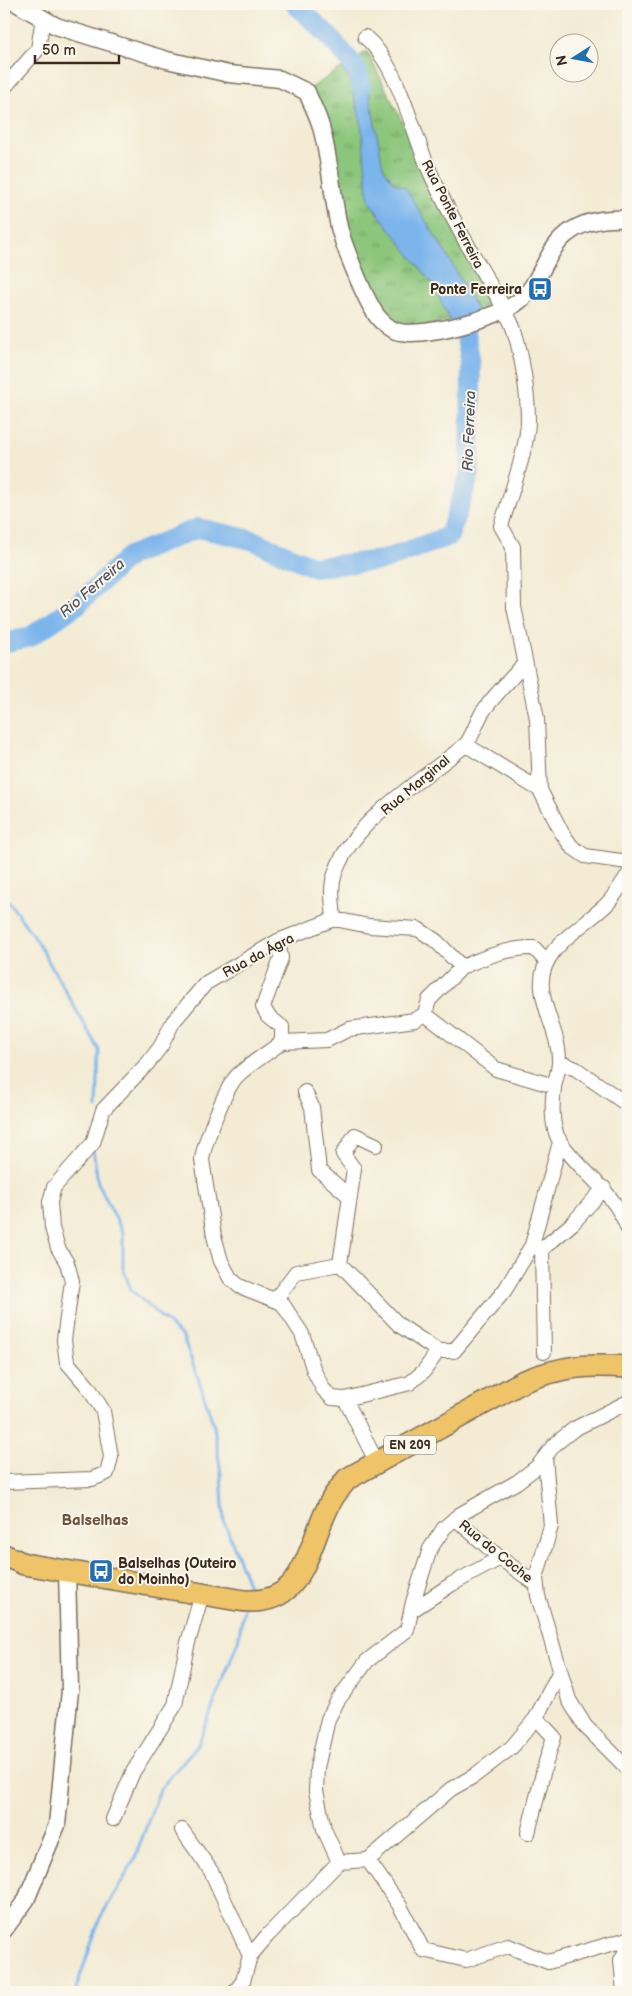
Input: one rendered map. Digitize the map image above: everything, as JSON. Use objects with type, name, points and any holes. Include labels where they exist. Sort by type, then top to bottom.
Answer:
[{"type":"main road","name":"EN 209","points":[[4,1555],[24,1564],[202,1594],[245,1601],[272,1599],[285,1592],[298,1578],[331,1499],[347,1479],[524,1381],[539,1375],[583,1364],[628,1367]]},
{"type":"street","points":[[18,4],[56,26],[166,60],[229,74],[280,79],[307,92],[321,126],[340,230],[371,307],[380,321],[398,332],[424,332],[483,319],[506,310],[520,301],[532,287],[554,247],[568,233],[607,218],[628,219]]},
{"type":"street","points":[[4,88],[38,48],[43,18]]},
{"type":"street","name":"Rua Ponte Ferreira","points":[[365,37],[373,43],[385,60],[430,173],[486,278],[506,310],[514,331],[521,364],[528,421],[520,459],[501,526],[513,547],[514,607],[524,664],[537,719],[540,790]]},
{"type":"street","name":"Rua Marginal","points":[[334,919],[332,900],[333,878],[346,849],[362,830],[418,779],[466,745],[484,710],[524,664]]},
{"type":"street","points":[[466,745],[540,790],[562,833],[572,847],[585,856],[628,862]]},
{"type":"street","points":[[544,1352],[537,1247],[560,1142],[555,1123],[554,1086],[559,1062],[542,990],[541,973],[546,961],[557,947],[608,903],[628,875]]},
{"type":"street","points":[[334,919],[369,926],[418,930],[436,941],[462,966]]},
{"type":"street","name":"Rua da Ágra","points":[[4,1482],[92,1479],[107,1473],[111,1457],[103,1411],[89,1388],[67,1362],[64,1340],[72,1281],[67,1263],[58,1248],[52,1228],[50,1202],[54,1186],[93,1143],[103,1110],[148,1063],[161,1046],[173,1022],[206,983],[278,941],[334,919]]},
{"type":"street","points":[[278,941],[281,958],[263,1008],[268,1016],[282,1027],[282,1042]]},
{"type":"street","points":[[438,1351],[424,1372],[410,1383],[345,1399],[332,1398],[323,1389],[314,1371],[302,1334],[282,1303],[239,1286],[230,1278],[221,1261],[214,1236],[202,1160],[204,1148],[230,1085],[237,1076],[282,1042],[328,1040],[349,1029],[415,1020],[424,1014],[429,1000],[462,966],[479,959],[521,948],[534,948],[546,961]]},
{"type":"street","points":[[424,1014],[496,1069],[554,1086]]},
{"type":"street","points":[[559,1062],[576,1068],[628,1105]]},
{"type":"street","points":[[305,1092],[312,1108],[319,1170],[349,1196]]},
{"type":"street","points":[[340,1264],[354,1169],[343,1154],[355,1135],[376,1145]]},
{"type":"street","points":[[560,1142],[604,1188],[622,1213],[628,1229]]},
{"type":"street","points":[[340,1264],[399,1325],[438,1351],[454,1351],[505,1290],[537,1247],[573,1223],[604,1188]]},
{"type":"street","points":[[275,1300],[296,1272],[340,1264]]},
{"type":"street","points":[[345,1399],[377,1463]]},
{"type":"street","points":[[339,1862],[324,1829],[316,1791],[317,1768],[328,1719],[338,1700],[367,1661],[407,1630],[430,1549],[444,1528],[455,1518],[517,1482],[538,1466],[554,1445],[574,1429],[628,1402]]},
{"type":"street","points":[[545,1457],[551,1526],[536,1578],[538,1596],[569,1700],[585,1726],[628,1770]]},
{"type":"street","name":"Rua do Coche","points":[[455,1518],[500,1558],[536,1584]]},
{"type":"street","points":[[411,1611],[452,1584],[500,1558]]},
{"type":"street","points":[[4,1930],[26,1900],[57,1826],[70,1690],[67,1571]]},
{"type":"street","points":[[113,1818],[133,1772],[175,1705],[187,1646],[202,1594]]},
{"type":"street","points":[[235,1992],[243,1981],[250,1956],[339,1862],[368,1860],[451,1789],[474,1776],[512,1747],[536,1718],[560,1671]]},
{"type":"street","points":[[528,1833],[554,1737],[536,1718]]},
{"type":"street","points":[[182,1830],[212,1870],[250,1956]]},
{"type":"street","points":[[368,1860],[400,1906],[423,1950],[466,1960],[508,1946],[548,1962],[628,1939]]},
{"type":"street","points":[[624,1992],[621,1960],[628,1947]]},
{"type":"green space","points":[[367,51],[480,278],[486,305],[479,314],[420,328],[390,320],[377,302],[347,231],[311,88]]},
{"type":"water","points":[[359,58],[367,79],[383,167],[394,183],[405,187],[447,255],[479,314],[450,321],[432,283],[369,202],[361,122],[350,80],[342,69]]},
{"type":"waterway","name":"Rio Ferreira","points":[[295,4],[328,35],[357,69],[361,86]]},
{"type":"waterway","name":"Rio Ferreira","points":[[4,643],[30,637],[78,604],[129,556],[198,528],[252,540],[314,567],[384,560],[449,536],[470,473],[471,365],[460,305]]},
{"type":"waterway","points":[[4,895],[37,941],[99,1050],[97,1108]]},
{"type":"waterway","points":[[93,1149],[98,1183],[123,1233],[123,1268],[131,1290],[183,1337],[198,1378],[214,1426],[221,1474],[224,1521],[248,1584],[247,1592]]},
{"type":"waterway","points":[[75,1992],[100,1918],[133,1863],[160,1789],[199,1743],[238,1641],[244,1608]]},
{"type":"place","name":"Ponte Ferreira","points":[[540,289]]},
{"type":"place","name":"Balselhas (Outeiro do Moinho)","points":[[101,1571]]},
{"type":"district","name":"Balselhas","points":[[95,1520]]}]
